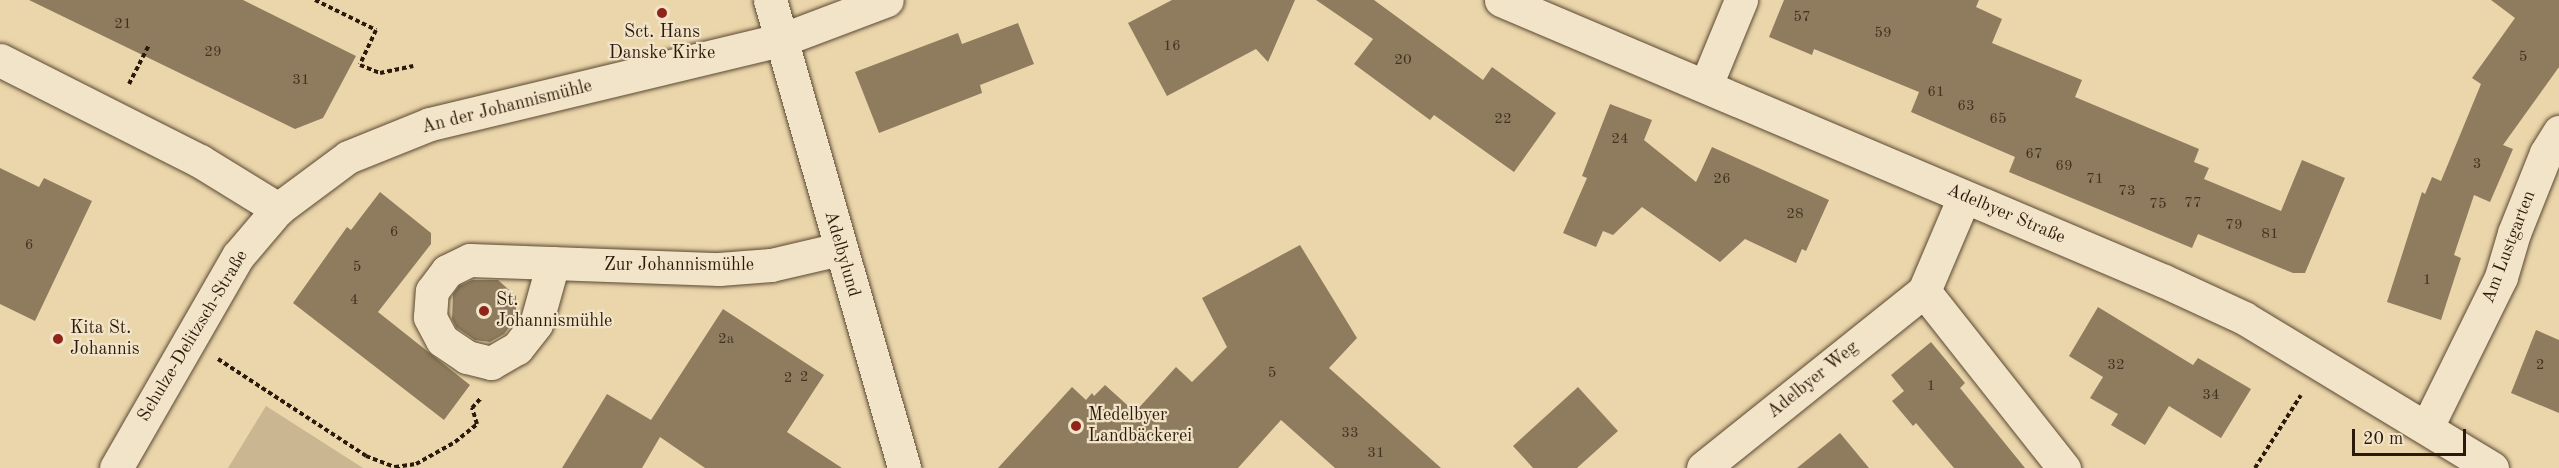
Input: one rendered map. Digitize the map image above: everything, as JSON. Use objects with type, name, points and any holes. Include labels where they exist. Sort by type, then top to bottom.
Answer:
[{"type":"street","name":"Adelbylund","points":[[770,0],[904,468]]},
{"type":"street","name":"An der Johannismühle","points":[[278,209],[348,157],[430,124],[781,40],[887,0]]},
{"type":"street","name":"Adelbyer Straße","points":[[1501,0],[2164,281],[2234,313],[2492,468]]},
{"type":"street","points":[[1706,86],[1741,0]]},
{"type":"street","points":[[0,60],[200,161],[278,209]]},
{"type":"street","name":"Am Lustgarten","points":[[2427,428],[2501,277],[2514,233],[2546,153],[2559,132]]},
{"type":"street","name":"Adelbyer Weg","points":[[1703,468],[1924,291],[1964,197]]},
{"type":"street","name":"Schulze-Delitzsch-Straße","points":[[116,468],[238,256],[278,209]]},
{"type":"street","name":"Zur Johannismühle","points":[[491,363],[467,357],[441,340],[430,317],[432,291],[447,271],[470,260],[719,269],[771,265],[840,249]]},
{"type":"street","points":[[491,363],[517,348],[536,324],[567,264]]},
{"type":"street","points":[[1924,291],[2064,468]]},
{"type":"path","points":[[315,0],[376,30],[360,65],[380,73],[413,66]]},
{"type":"path","points":[[113,117],[149,45]]},
{"type":"path","points":[[189,341],[366,456],[396,467],[416,464],[456,442],[477,424],[472,408],[489,389],[491,363]]},
{"type":"path","points":[[2255,468],[2320,364]]},
{"type":"shaded area","points":[[266,406],[363,468],[228,468]]},
{"type":"building","points":[[29,0],[243,0],[356,56],[323,118],[295,129]]},
{"type":"building","points":[[1172,0],[1295,0],[1268,62],[1256,49],[1167,96],[1128,23]]},
{"type":"building","points":[[1316,0],[1374,0],[1483,80],[1492,67],[1556,113],[1514,172],[1434,115],[1430,120],[1354,64],[1373,39]]},
{"type":"building","points":[[1784,0],[1979,0],[1976,7],[2002,19],[1992,43],[2082,80],[2075,97],[2199,149],[2194,162],[2209,168],[2204,179],[2281,211],[2302,160],[2345,178],[2305,273],[2293,273],[2198,234],[2192,248],[2009,172],[2015,157],[1911,112],[1919,92],[1814,49],[1812,55],[1769,37]]},
{"type":"building","points":[[2491,0],[2559,0],[2559,67],[2503,145],[2513,149],[2490,202],[2474,195],[2454,255],[2461,258],[2441,320],[2387,302],[2422,192],[2425,194],[2432,177],[2441,181],[2481,84],[2472,78],[2515,18]]},
{"type":"building","points":[[1018,23],[1034,64],[980,85],[982,93],[879,133],[855,72],[958,33],[962,44]]},
{"type":"building","points":[[1610,104],[1652,120],[1644,140],[1696,182],[1712,147],[1829,200],[1806,251],[1802,249],[1796,263],[1745,239],[1720,262],[1642,207],[1613,235],[1603,231],[1596,247],[1563,233],[1587,178],[1582,176]]},
{"type":"building","points":[[0,168],[39,187],[44,178],[92,201],[35,321],[0,304]]},
{"type":"building","points":[[380,192],[431,233],[431,244],[378,312],[470,385],[444,420],[293,303],[347,227],[351,230]]},
{"type":"building","points":[[1300,245],[1357,338],[1329,368],[1441,468],[1335,468],[1281,420],[1238,468],[998,468],[1072,387],[1086,400],[1092,393],[1094,396],[1105,385],[1135,412],[1176,367],[1192,382],[1227,347],[1202,298]]},
{"type":"building","name":"St. Johannismühle","points":[[472,280],[498,280],[516,296],[516,319],[504,334],[490,342],[475,340],[456,327],[452,319],[453,294],[459,286]]},
{"type":"building","points":[[2098,307],[2193,365],[2198,358],[2251,389],[2221,438],[2169,406],[2145,445],[2111,425],[2118,414],[2090,398],[2103,377],[2069,356]]},
{"type":"building","points":[[723,309],[824,375],[787,432],[842,468],[705,468],[660,437],[642,468],[562,468],[607,394],[651,420]]},
{"type":"building","points":[[2536,330],[2559,340],[2559,413],[2511,393]]},
{"type":"building","points":[[1931,342],[1965,383],[1960,388],[2025,468],[1954,468],[1916,423],[1913,426],[1892,401],[1904,391],[1891,375]]},
{"type":"building","points":[[1578,387],[1618,431],[1577,468],[1533,468],[1513,446]]},
{"type":"building","points":[[1840,433],[1869,468],[1797,468]]},
{"type":"place","name":"Sct. Hans Danske Kirke","points":[[662,13]]},
{"type":"place","name":"St. Johannismühle","points":[[484,311]]},
{"type":"place","name":"Kita St. Johannis","points":[[58,339]]},
{"type":"place","name":"Medelbyer Landbäckerei","points":[[1076,426]]}]
